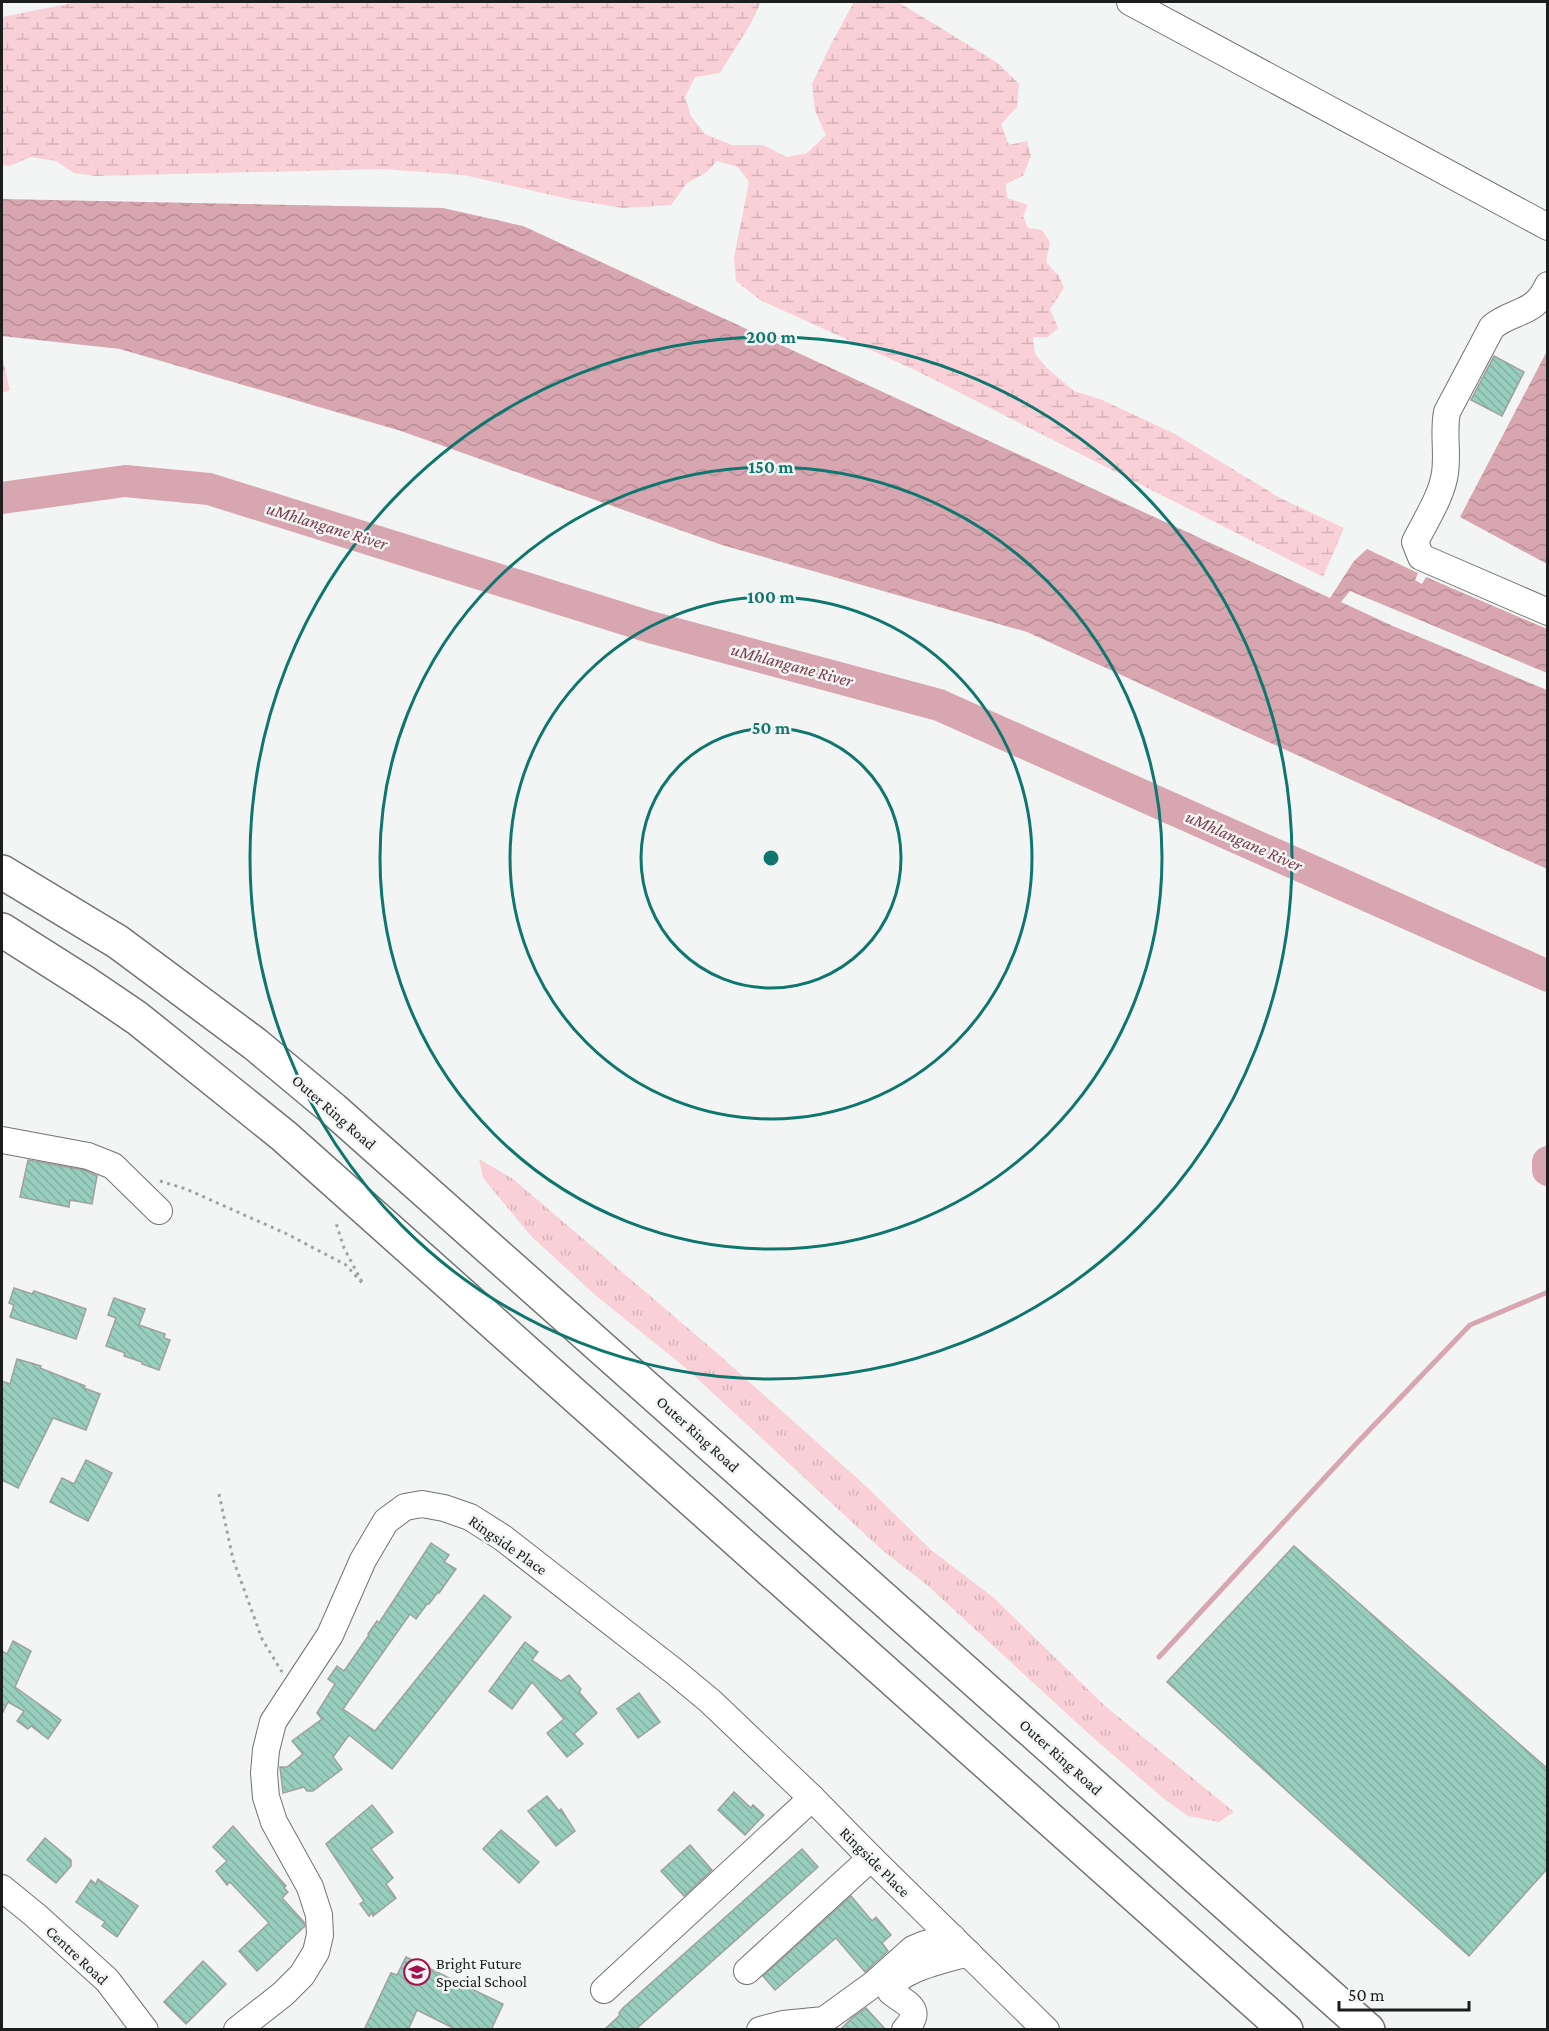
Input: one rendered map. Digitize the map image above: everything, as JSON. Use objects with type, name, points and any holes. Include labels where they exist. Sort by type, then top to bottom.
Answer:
[{"type":"highway","name":"Outer Ring Road","points":[[2,872],[118,942],[246,1037],[333,1109],[1368,2030]]},
{"type":"highway","points":[[2,930],[137,1018],[284,1136],[1286,2030]]},
{"type":"street","points":[[1146,5],[1548,227]]},
{"type":"street","points":[[1548,285],[1533,306],[1492,327],[1447,412],[1444,424],[1447,445],[1445,476],[1415,542],[1421,557],[1548,612]]},
{"type":"street","points":[[2,1140],[88,1156],[113,1166],[159,1211]]},
{"type":"street","name":"Ringside Place","points":[[237,2030],[284,1994],[302,1976],[316,1952],[320,1935],[319,1915],[310,1887],[274,1822],[266,1797],[264,1773],[266,1750],[273,1722],[330,1635],[363,1560],[386,1521],[405,1507],[422,1504],[470,1516],[503,1538],[710,1701],[812,1798],[1046,2030]]},
{"type":"street","points":[[604,1990],[812,1798]]},
{"type":"street","points":[[747,1971],[871,1858]]},
{"type":"street","name":"Centre Road","points":[[2,1888],[107,1980],[145,2030]]},
{"type":"street","points":[[760,2030],[783,2024],[824,2020],[875,1983],[913,1949],[924,1944],[960,1945]]},
{"type":"street","points":[[905,2030],[914,2020],[915,2014],[912,2008],[891,1992],[891,1985],[960,1945]]},
{"type":"path","points":[[154,1179],[186,1189],[287,1234],[346,1265],[363,1284],[344,1248],[336,1223]]},
{"type":"path","points":[[219,1494],[233,1559],[262,1639],[293,1692]]},
{"type":"green space","points":[[77,2],[761,2],[751,23],[720,73],[695,77],[685,97],[691,116],[705,134],[732,145],[763,145],[787,157],[807,153],[826,135],[815,111],[812,84],[854,2],[898,2],[998,63],[1019,84],[1017,107],[1001,124],[1009,145],[1027,141],[1031,156],[1023,176],[1006,184],[1007,198],[1028,205],[1023,216],[1028,228],[1042,230],[1050,242],[1046,262],[1059,276],[1064,288],[1050,309],[1058,328],[1048,337],[1033,337],[1035,354],[1048,369],[1074,391],[1100,399],[1175,434],[1280,498],[1344,528],[1323,577],[917,371],[760,300],[736,281],[734,257],[749,182],[738,167],[717,161],[707,172],[687,183],[671,205],[623,208],[573,200],[464,175],[382,169],[96,176],[74,173],[56,161],[31,157],[9,166],[2,165],[2,17]]},
{"type":"green space","points":[[2,355],[10,390],[2,393]]},
{"type":"green space","points":[[479,1159],[513,1179],[717,1353],[868,1488],[930,1549],[994,1598],[1104,1705],[1234,1812],[1219,1822],[1188,1816],[1163,1798],[1090,1735],[927,1585],[882,1550],[687,1369],[594,1294],[531,1236],[483,1178]]},
{"type":"water","points":[[2,199],[443,208],[523,226],[1330,598],[1354,561],[1367,549],[1418,573],[1415,580],[1422,584],[1426,577],[1547,629],[1547,673],[1350,591],[1341,602],[1547,690],[1547,869],[1027,632],[722,545],[401,431],[120,349],[2,336]]},
{"type":"water","points":[[1547,351],[1548,564],[1460,517]]},
{"type":"building","points":[[1494,356],[1524,372],[1502,416],[1471,400]]},
{"type":"building","points":[[28,1160],[84,1170],[97,1176],[92,1204],[70,1200],[69,1207],[20,1197]]},
{"type":"building","points":[[14,1288],[32,1294],[34,1291],[86,1309],[76,1339],[10,1317],[14,1305],[9,1303]]},
{"type":"building","points":[[114,1298],[145,1309],[139,1325],[165,1334],[164,1338],[170,1340],[159,1370],[106,1346],[116,1318],[108,1315]]},
{"type":"building","points":[[17,1359],[41,1366],[40,1368],[100,1394],[86,1430],[53,1418],[18,1488],[2,1480],[2,1381],[10,1384]]},
{"type":"building","points":[[86,1460],[112,1473],[88,1521],[50,1502],[62,1478],[74,1484]]},
{"type":"building","points":[[431,1543],[449,1555],[444,1562],[456,1569],[416,1619],[410,1614],[343,1709],[375,1731],[484,1595],[511,1617],[392,1769],[349,1735],[333,1757],[342,1769],[313,1791],[307,1791],[304,1787],[283,1793],[280,1767],[287,1767],[303,1754],[292,1741],[322,1719],[317,1713],[335,1684],[328,1679],[337,1666],[344,1671],[377,1621],[379,1623]]},
{"type":"building","points":[[1294,1546],[1548,1769],[1548,1868],[1469,1956],[1167,1682]]},
{"type":"building","points":[[13,1641],[31,1651],[15,1687],[61,1720],[48,1739],[31,1726],[28,1729],[17,1721],[24,1711],[8,1702],[2,1714],[2,1651],[7,1654]]},
{"type":"building","points":[[525,1642],[538,1652],[532,1660],[561,1681],[569,1675],[581,1689],[579,1692],[597,1713],[574,1734],[583,1744],[567,1757],[547,1733],[564,1719],[532,1682],[512,1709],[489,1691]]},
{"type":"building","points":[[639,1693],[660,1722],[638,1738],[617,1709]]},
{"type":"building","points":[[734,1792],[751,1808],[753,1805],[764,1815],[745,1835],[718,1810]]},
{"type":"building","points":[[547,1796],[559,1811],[561,1809],[575,1831],[556,1846],[528,1811]]},
{"type":"building","points":[[372,1805],[393,1832],[371,1849],[393,1878],[386,1884],[396,1898],[373,1916],[372,1913],[369,1916],[360,1904],[364,1901],[326,1844]]},
{"type":"building","points":[[233,1826],[286,1886],[284,1888],[288,1892],[282,1898],[305,1926],[257,1971],[239,1951],[269,1923],[230,1882],[227,1885],[216,1871],[227,1861],[213,1847]]},
{"type":"building","points":[[501,1830],[539,1862],[519,1883],[483,1849]]},
{"type":"building","points":[[45,1838],[71,1860],[71,1866],[56,1883],[27,1860]]},
{"type":"building","points":[[690,1845],[712,1870],[684,1896],[661,1871]]},
{"type":"building","points":[[802,1849],[818,1867],[635,2030],[604,2030],[620,2015],[623,2008]]},
{"type":"building","points":[[98,1879],[138,1906],[117,1937],[102,1926],[105,1922],[76,1902],[91,1880],[96,1884]]},
{"type":"building","points":[[851,1896],[872,1921],[876,1917],[891,1935],[882,1943],[888,1951],[865,1972],[836,1938],[775,1990],[763,1976]]},
{"type":"building","points":[[406,1957],[503,2004],[491,2030],[457,2030],[417,2010],[408,2030],[364,2030],[391,1973],[397,1975]]},
{"type":"building","points":[[203,1961],[226,1984],[186,2024],[164,2002]]},
{"type":"building","points":[[866,2008],[886,2030],[840,2030],[852,2018]]},
{"type":"waterway","name":"uMhlangane River","points":[[2,498],[125,481],[209,489],[650,627],[939,705],[1548,976]]},
{"type":"waterway","name":"uMhlangane River","points":[[1548,1162],[1548,1170]]},
{"type":"waterway","points":[[1159,1657],[1355,1445],[1470,1325],[1548,1292]]},
{"type":"place","name":"Bright Future Special School","points":[[417,1972]]}]
